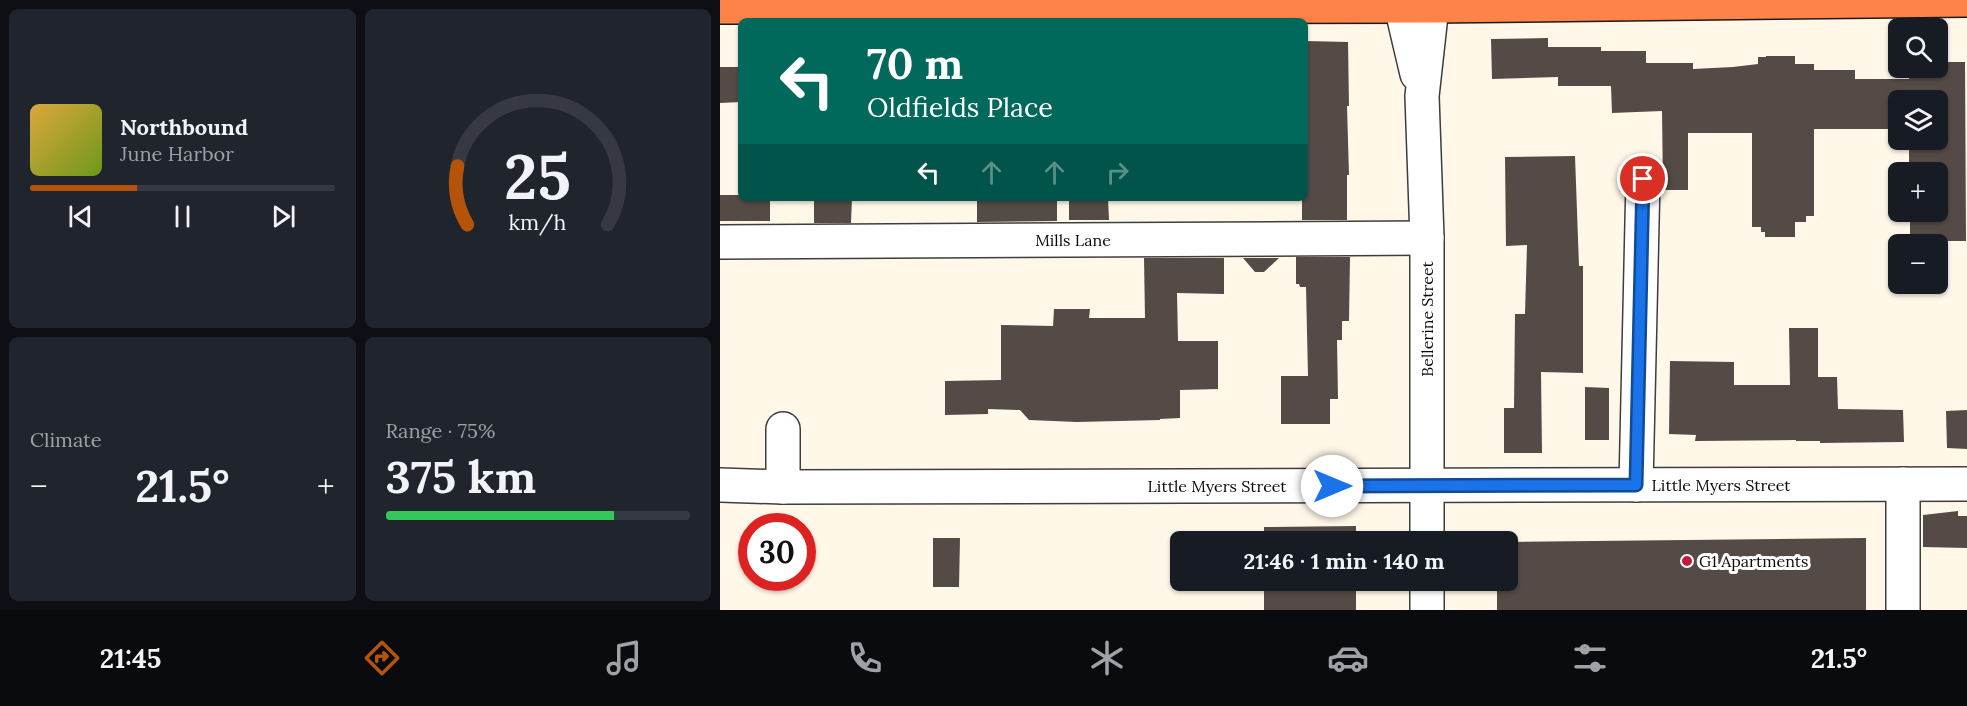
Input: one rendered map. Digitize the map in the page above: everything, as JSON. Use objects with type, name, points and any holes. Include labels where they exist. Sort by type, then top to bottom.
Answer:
[{"type":"highway","points":[[720,7],[1967,0]]},
{"type":"street","name":"Bellerine Street","points":[[1421,4],[1426,238],[1427,531]]},
{"type":"street","points":[[1636,485],[1643,179]]},
{"type":"street","name":"Mills Lane","points":[[720,242],[1426,238]]},
{"type":"street","points":[[783,429],[783,487]]},
{"type":"street","points":[[1903,484],[1903,610]]},
{"type":"street","name":"Little Myers Street","points":[[720,485],[783,487],[1967,484]]},
{"type":"street","points":[[1426,610],[1427,591]]},
{"type":"building","points":[[1548,38],[1548,47],[1601,47],[1601,51],[1646,51],[1646,63],[1693,63],[1693,69],[1758,64],[1758,57],[1795,56],[1795,64],[1814,64],[1814,70],[1855,70],[1855,79],[1948,78],[1948,62],[1965,62],[1966,241],[1948,241],[1948,234],[1910,234],[1910,222],[1948,222],[1948,162],[1909,162],[1909,150],[1948,150],[1948,90],[1888,90],[1888,129],[1814,129],[1814,216],[1806,216],[1806,222],[1795,222],[1795,237],[1765,237],[1765,232],[1761,232],[1761,227],[1752,227],[1752,133],[1688,133],[1688,190],[1663,190],[1662,111],[1612,113],[1611,86],[1558,86],[1558,77],[1492,79],[1491,39]]},
{"type":"building","points":[[1308,41],[1348,42],[1347,220],[1302,220],[1302,201],[1308,201]]},
{"type":"building","points":[[720,67],[738,67],[738,102],[720,103]]},
{"type":"building","points":[[1575,156],[1579,266],[1583,266],[1583,373],[1541,372],[1542,453],[1504,453],[1504,408],[1514,408],[1515,314],[1525,314],[1527,245],[1506,246],[1505,157]]},
{"type":"building","points":[[720,195],[738,195],[738,201],[770,201],[770,221],[720,221]]},
{"type":"building","points":[[814,201],[852,201],[851,223],[814,223]]},
{"type":"building","points":[[977,201],[1057,201],[1057,221],[977,222]]},
{"type":"building","points":[[1069,201],[1108,201],[1109,220],[1069,220]]},
{"type":"building","points":[[1296,257],[1350,257],[1349,321],[1342,321],[1342,340],[1337,340],[1338,399],[1330,399],[1330,424],[1281,424],[1281,376],[1308,376],[1306,287],[1296,284]]},
{"type":"building","points":[[1144,258],[1224,258],[1224,294],[1177,293],[1178,341],[1218,341],[1218,389],[1180,390],[1180,418],[1160,420],[1077,422],[1029,420],[1020,410],[988,409],[988,414],[945,415],[945,381],[1001,380],[1001,325],[1053,326],[1054,309],[1090,309],[1089,318],[1145,318]]},
{"type":"building","points":[[1243,258],[1279,258],[1264,272],[1255,272]]},
{"type":"building","points":[[1789,328],[1818,328],[1818,377],[1837,377],[1838,409],[1903,410],[1904,442],[1695,441],[1696,435],[1669,434],[1670,361],[1734,362],[1734,385],[1790,385]]},
{"type":"building","points":[[1585,387],[1609,388],[1609,440],[1585,440]]},
{"type":"building","points":[[1967,410],[1967,449],[1947,448],[1946,411]]},
{"type":"building","points":[[1958,511],[1958,516],[1967,516],[1967,548],[1923,547],[1923,515]]},
{"type":"building","points":[[1356,526],[1356,531],[1264,531],[1264,527]]},
{"type":"building","points":[[933,538],[960,538],[959,587],[933,587]]},
{"type":"building","name":"G1 Apartments","points":[[1866,538],[1866,610],[1497,610],[1497,591],[1518,591],[1518,542]]},
{"type":"building","points":[[1264,591],[1356,591],[1356,610],[1264,610]]},
{"type":"place","name":"G1 Apartments","points":[[1687,561]]},
{"type":"route","points":[[1332,486],[1636,485],[1643,179]]}]
